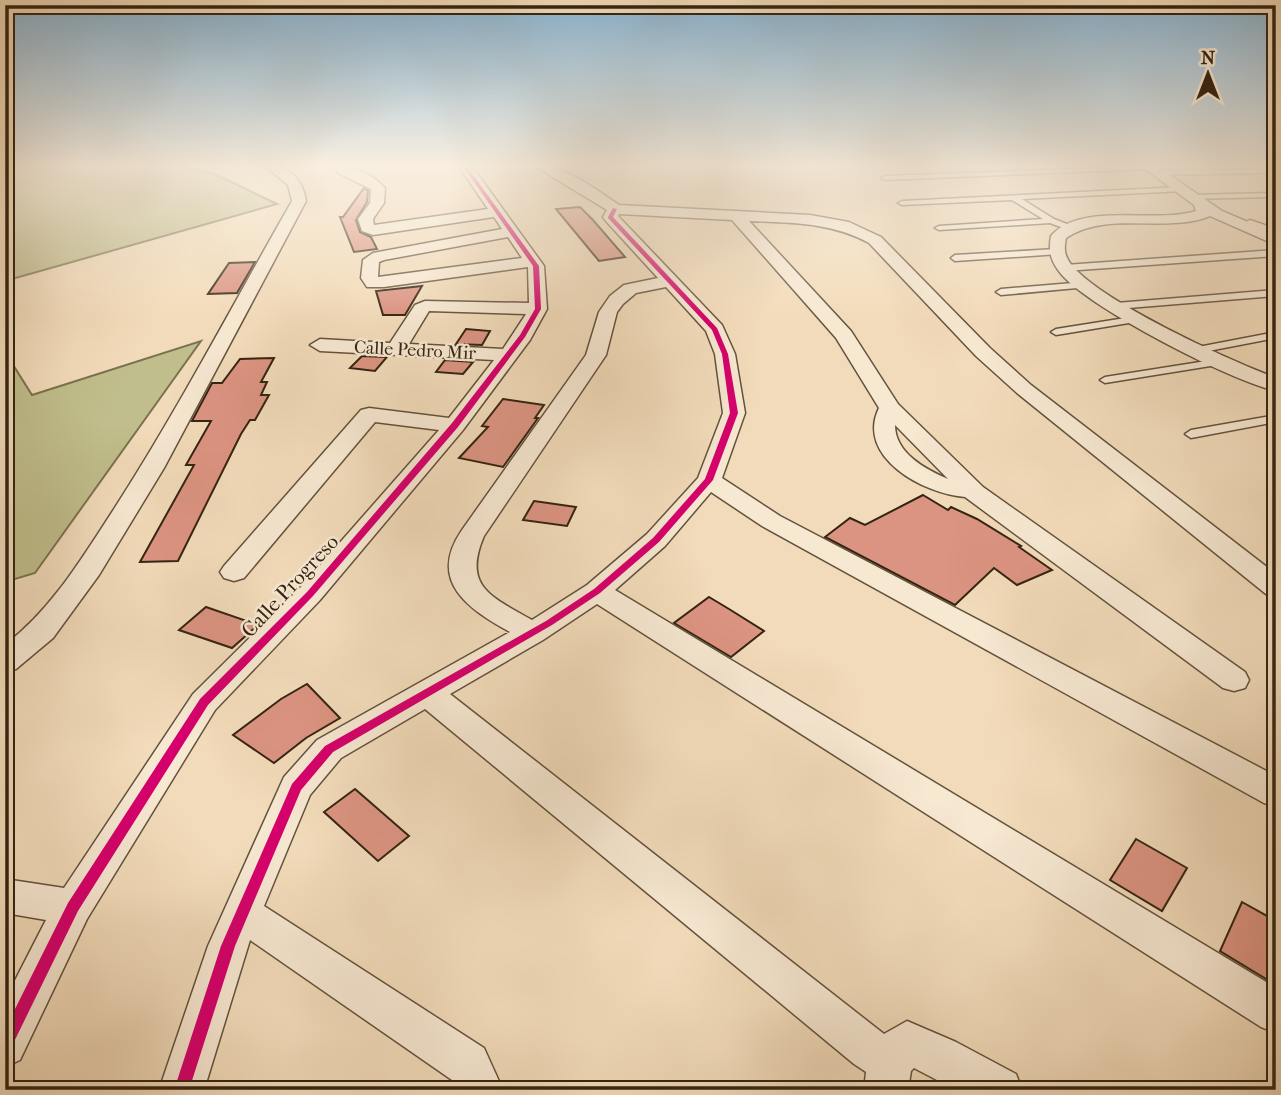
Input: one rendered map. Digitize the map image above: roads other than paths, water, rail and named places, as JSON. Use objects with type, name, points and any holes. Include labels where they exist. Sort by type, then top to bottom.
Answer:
[{"type":"street","points":[[5,661],[43,631],[91,565],[152,468],[291,216]]},
{"type":"street","points":[[367,216],[365,219],[367,228],[373,230],[504,222]]},
{"type":"street","points":[[396,349],[425,306],[538,309],[536,265],[500,216]]},
{"type":"street","points":[[181,1090],[228,946],[296,787],[329,749],[533,633],[597,591],[656,540],[709,480],[734,413],[725,354],[715,329],[611,216]]},
{"type":"street","points":[[736,216],[844,335],[890,408],[972,490],[1234,680]]},
{"type":"street","points":[[737,216],[838,223],[859,229],[875,240],[983,352],[1024,389],[1276,588]]},
{"type":"street","points":[[1196,216],[1114,220],[1069,228],[1060,233],[1055,242],[1060,260],[1085,285],[1116,306],[1219,362],[1276,385]]},
{"type":"street","points":[[1223,216],[1276,241]]},
{"type":"street","points":[[504,222],[371,260],[369,278],[373,283],[384,282],[532,261]]},
{"type":"street","points":[[533,633],[478,599],[463,579],[461,559],[471,537],[596,355],[608,312],[616,300],[630,289],[670,281]]},
{"type":"street","name":"Calle Progreso","points":[[5,1045],[73,907],[204,702],[310,594],[455,425],[509,355],[538,309]]},
{"type":"street","name":"Calle Pedro Mir","points":[[320,345],[509,355]]},
{"type":"street","points":[[234,572],[369,415],[455,425]]},
{"type":"street","points":[[709,480],[771,521],[1276,793]]},
{"type":"street","points":[[597,591],[1276,1012]]},
{"type":"street","points":[[426,692],[858,1040],[888,1075],[908,1044],[941,1057],[1000,1090]]},
{"type":"street","points":[[5,896],[73,907]]},
{"type":"street","points":[[241,915],[255,921],[468,1064],[481,1090]]},
{"type":"lane","points":[[1043,216],[1069,228]]},
{"type":"lane","points":[[939,228],[1051,221]]},
{"type":"lane","points":[[1250,222],[1276,241]]},
{"type":"lane","points":[[956,258],[1060,260],[1276,241]]},
{"type":"lane","points":[[1001,292],[1085,285]]},
{"type":"lane","points":[[1116,306],[1276,292]]},
{"type":"lane","points":[[1056,332],[1138,319]]},
{"type":"lane","points":[[1198,350],[1276,335]]},
{"type":"lane","points":[[1105,380],[1219,362]]},
{"type":"lane","points":[[1191,434],[1276,418]]}]
